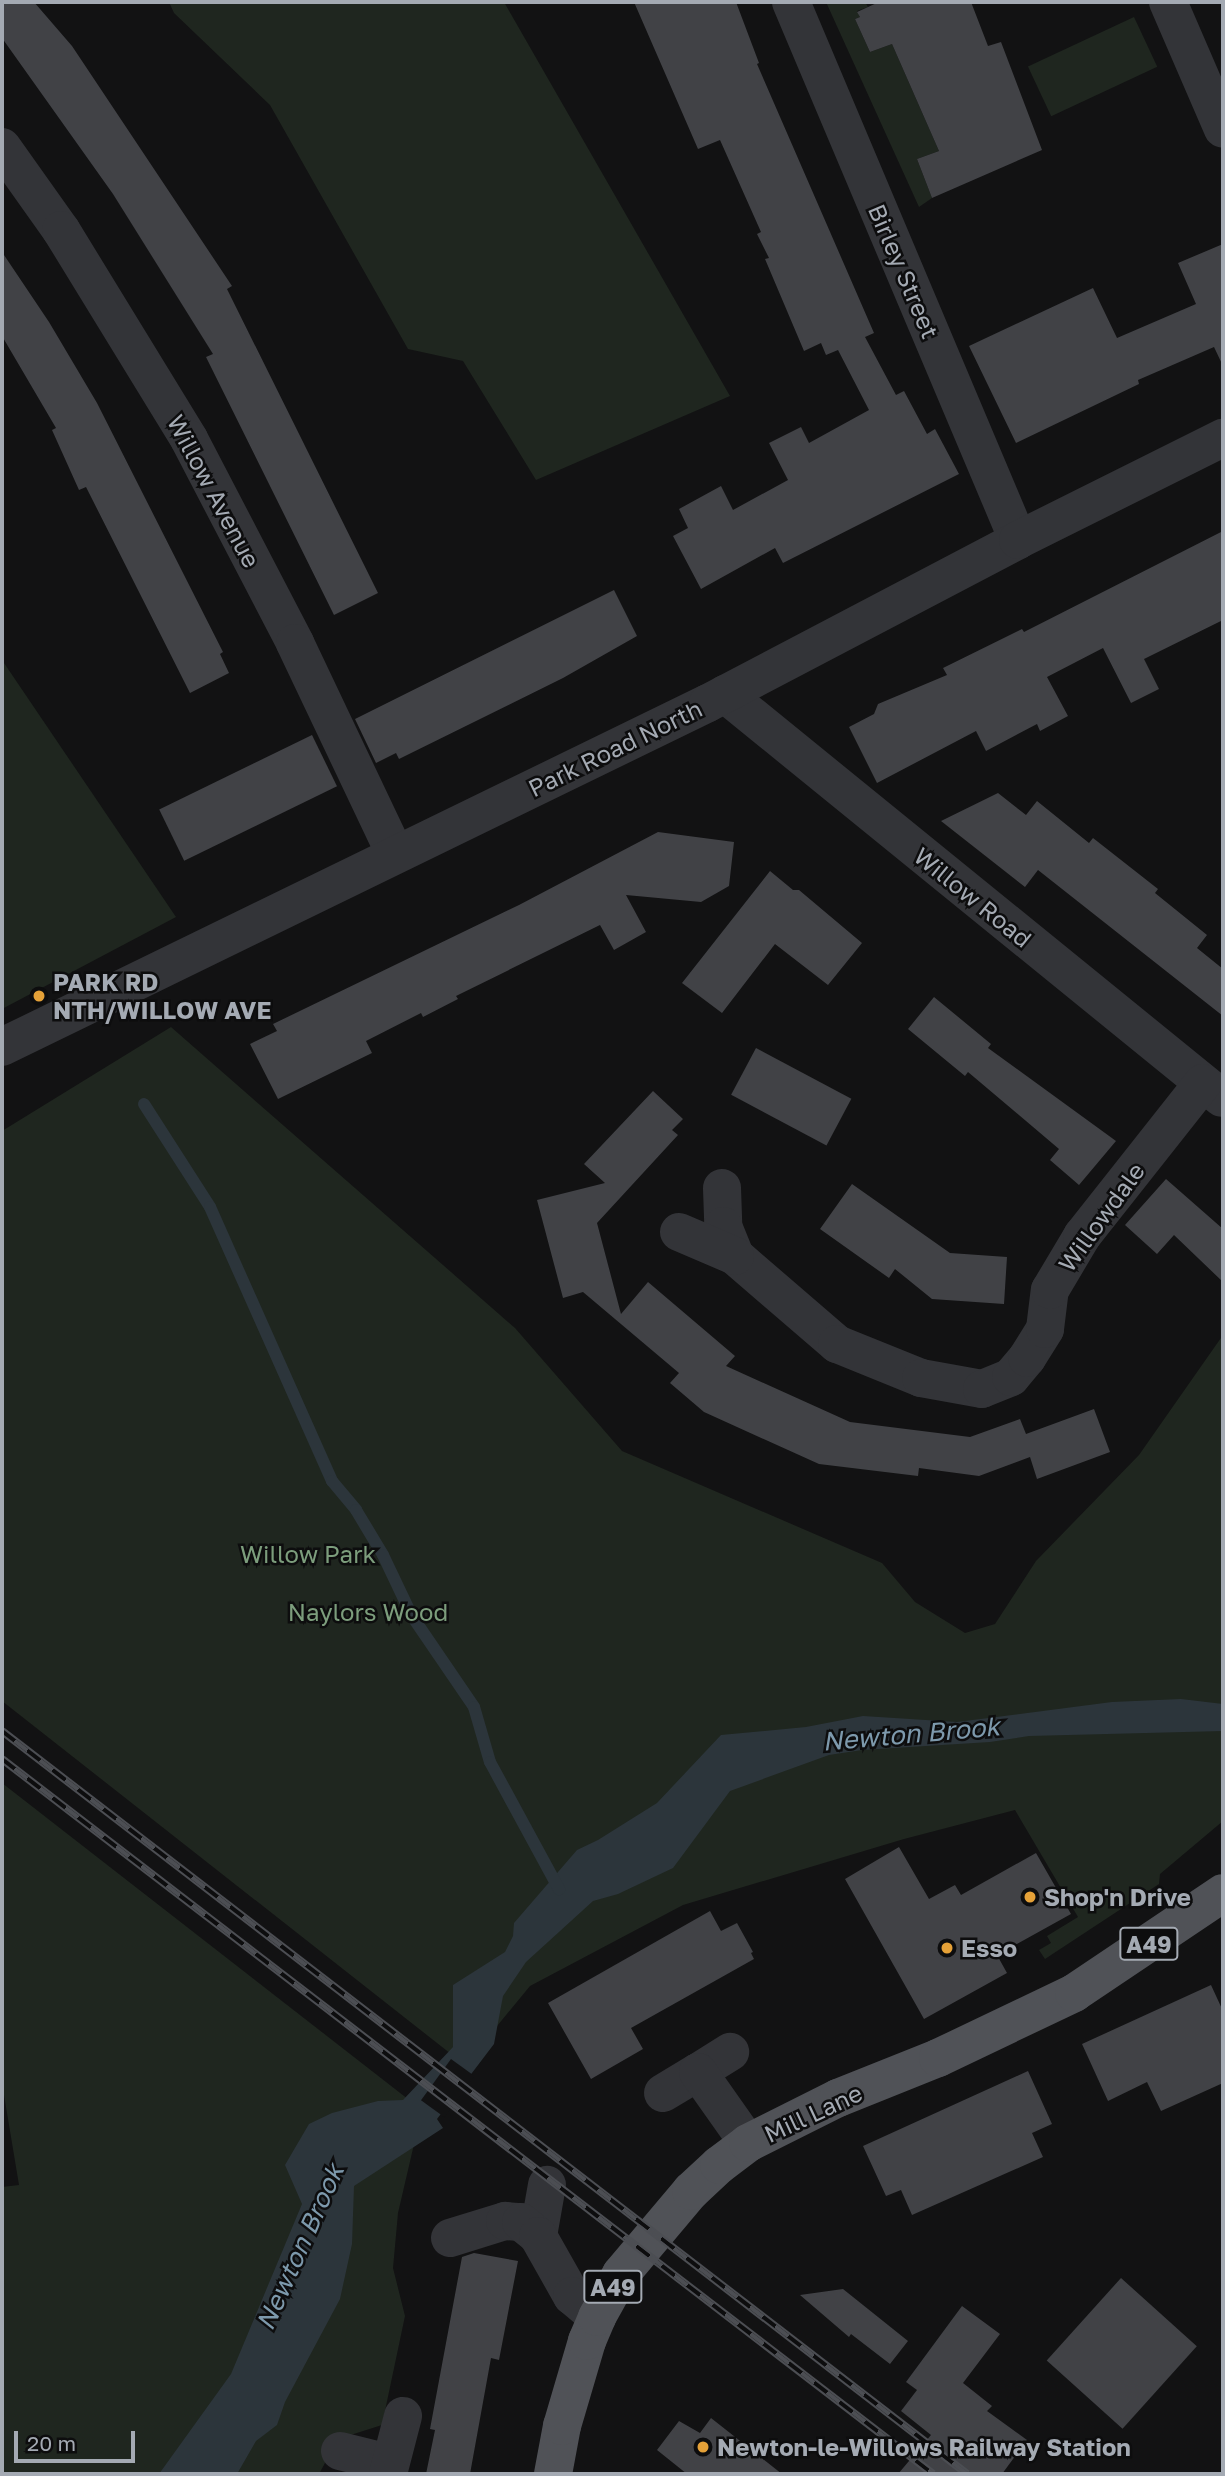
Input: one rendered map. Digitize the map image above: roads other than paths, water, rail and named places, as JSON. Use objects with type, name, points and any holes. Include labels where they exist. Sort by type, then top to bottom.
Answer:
[{"type":"main road","name":"Mill Lane","points":[[553,2474],[569,2401],[597,2317],[621,2274],[691,2191],[748,2143],[838,2098],[938,2058],[1074,1993],[1223,1893]]},
{"type":"street","name":"Birley Street","points":[[791,2],[1018,540]]},
{"type":"street","points":[[1168,2],[1223,130]]},
{"type":"street","name":"Willow Avenue","points":[[2,147],[61,230],[189,439],[295,643],[395,854]]},
{"type":"street","name":"Park Road North","points":[[2,1047],[725,694],[1018,540],[1223,438]]},
{"type":"street","name":"Willow Road","points":[[725,694],[1213,1091]]},
{"type":"street","name":"Willowdale","points":[[679,1232],[735,1256],[837,1344],[920,1378],[982,1389],[1011,1377],[1027,1358],[1045,1329],[1050,1290],[1082,1236],[1213,1091]]},
{"type":"street","name":"Willowdale","points":[[723,1188],[723,1226],[735,1256]]},
{"type":"street","points":[[663,2093],[730,2052]]},
{"type":"street","points":[[698,2072],[748,2143]]},
{"type":"street","points":[[534,2232],[547,2185]]},
{"type":"street","points":[[450,2238],[505,2221],[521,2222],[534,2232],[572,2297],[597,2317]]},
{"type":"street","points":[[340,2451],[388,2469],[403,2416]]},
{"type":"water","name":"Newton Brook","points":[[1181,1699],[1223,1704],[1223,1731],[1029,1736],[990,1742],[862,1750],[829,1755],[730,1791],[673,1868],[618,1894],[593,1901],[526,1962],[503,1996],[494,2044],[437,2119],[443,2128],[354,2186],[352,2244],[340,2299],[285,2402],[277,2425],[256,2441],[237,2474],[159,2474],[231,2374],[302,2204],[285,2165],[309,2124],[332,2113],[378,2101],[403,2100],[453,2047],[453,1985],[505,1952],[513,1936],[514,1923],[577,1850],[657,1803],[721,1735],[806,1727],[863,1716],[957,1722],[1112,1702]]},
{"type":"waterway","points":[[144,1104],[210,1207],[332,1481],[356,1510],[383,1555],[412,1616],[474,1707],[490,1762],[559,1889]]},
{"type":"railway","points":[[2,1731],[967,2474]]},
{"type":"railway","points":[[2,1759],[933,2474]]},
{"type":"place","name":"PARK RD NTH/WILLOW AVE","points":[[39,996]]},
{"type":"place","name":"Shop'n Drive","points":[[1030,1897]]},
{"type":"place","name":"Esso","points":[[947,1948]]},
{"type":"place","name":"Newton-le-Willows Railway Station","points":[[703,2447]]},
{"type":"park label","name":"Willow Park","points":[[308,1554]]},
{"type":"park label","name":"Naylors Wood","points":[[368,1612]]}]
